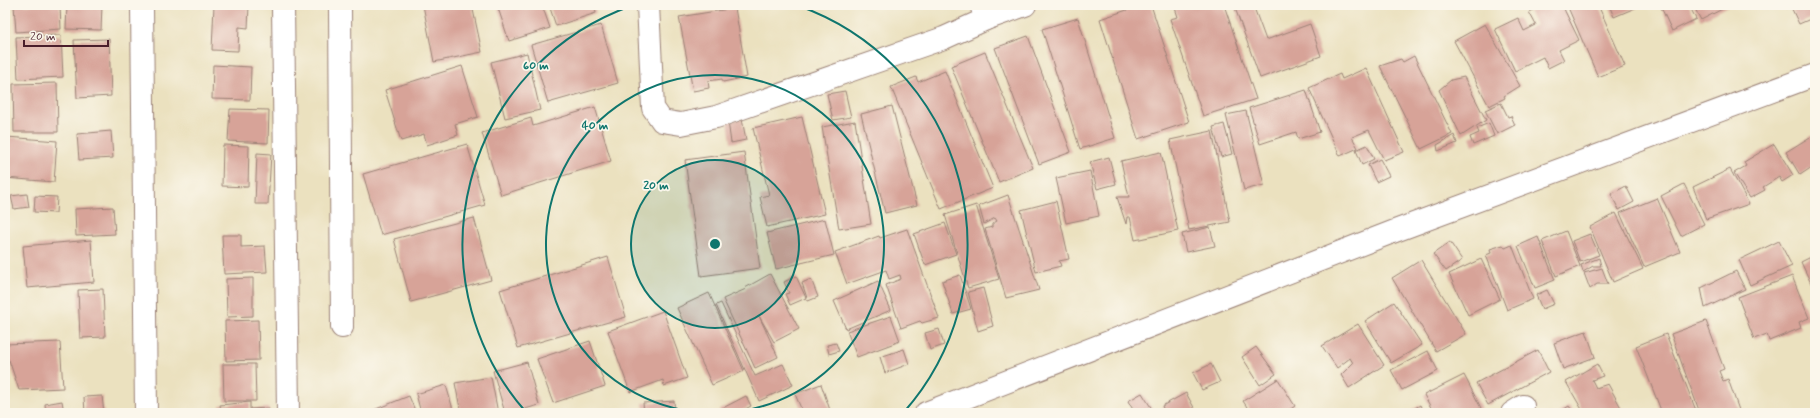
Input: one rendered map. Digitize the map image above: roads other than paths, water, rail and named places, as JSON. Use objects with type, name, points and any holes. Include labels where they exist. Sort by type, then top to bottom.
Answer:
[{"type":"street","points":[[142,5],[146,413]]},
{"type":"street","points":[[282,5],[288,413]]},
{"type":"street","points":[[340,5],[342,327]]},
{"type":"street","points":[[648,5],[653,108],[662,121],[681,124],[716,117],[944,38],[984,12],[1025,5]]},
{"type":"street","points":[[926,413],[1387,234],[1815,75]]}]
